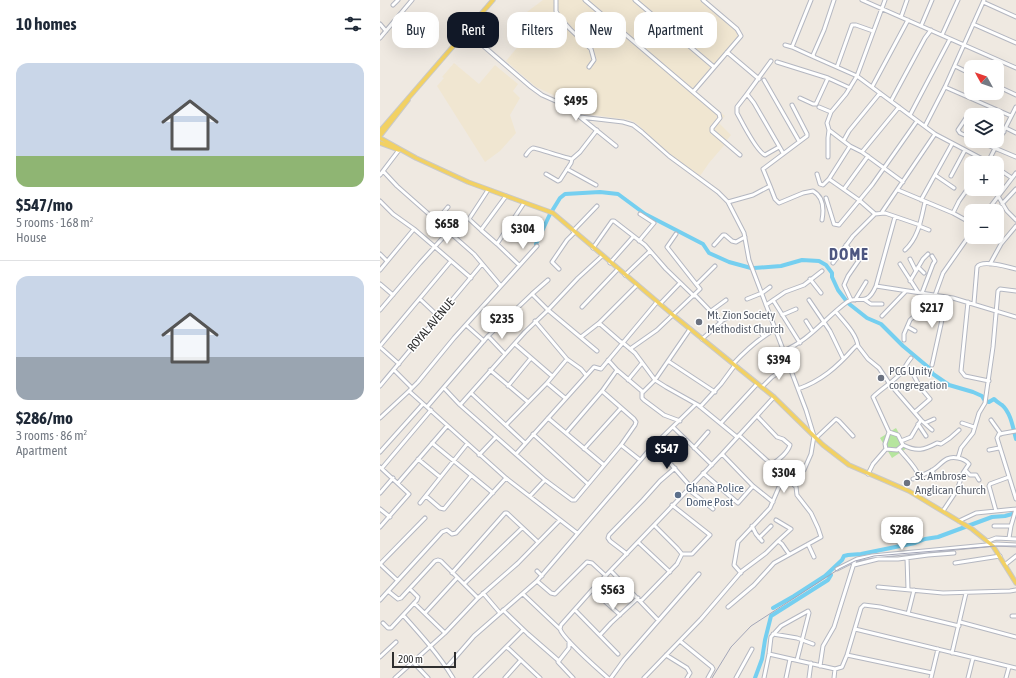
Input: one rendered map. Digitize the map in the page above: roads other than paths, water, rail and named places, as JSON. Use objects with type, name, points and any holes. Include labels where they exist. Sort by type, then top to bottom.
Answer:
[{"type":"main road","points":[[483,12],[493,0]]},
{"type":"main road","points":[[452,48],[409,99],[380,137],[400,150],[463,180],[550,211],[618,270],[774,397],[815,437],[846,464],[908,491],[972,529],[988,541],[1006,564],[1016,583]]},
{"type":"main road","points":[[380,131],[404,102],[409,99]]},
{"type":"main road","points":[[380,143],[400,150]]},
{"type":"street","points":[[393,5],[398,0]]},
{"type":"street","points":[[380,38],[412,0]]},
{"type":"street","points":[[556,0],[556,11],[562,21],[592,50],[594,60],[589,67]]},
{"type":"street","points":[[585,0],[720,115],[720,118],[712,128],[712,131],[740,155]]},
{"type":"street","points":[[635,0],[714,67]]},
{"type":"street","points":[[693,92],[741,36],[737,29],[704,0]]},
{"type":"street","points":[[792,47],[811,0]]},
{"type":"street","points":[[814,57],[813,55],[824,30],[834,0]]},
{"type":"street","points":[[862,0],[1016,68]]},
{"type":"street","points":[[885,0],[857,76],[850,88],[831,112],[827,123],[830,130],[850,146],[868,156],[903,182]]},
{"type":"street","points":[[900,17],[907,0]]},
{"type":"street","points":[[920,26],[932,0]]},
{"type":"street","points":[[942,35],[958,0]]},
{"type":"street","points":[[924,126],[945,87],[984,1],[1016,18]]},
{"type":"street","points":[[872,87],[908,20]]},
{"type":"street","points":[[380,24],[386,32]]},
{"type":"street","points":[[973,24],[1016,43]]},
{"type":"street","points":[[837,67],[852,25],[873,30]]},
{"type":"street","points":[[891,101],[925,38],[931,30]]},
{"type":"street","points":[[910,115],[950,39]]},
{"type":"street","points":[[785,45],[857,76],[935,134],[975,156]]},
{"type":"street","points":[[486,48],[531,87],[560,103],[616,146]]},
{"type":"street","points":[[727,52],[759,79]]},
{"type":"street","points":[[771,61],[737,107],[737,113],[762,154],[765,155],[779,147]]},
{"type":"street","points":[[777,62],[828,78],[850,88]]},
{"type":"street","points":[[955,66],[964,70]]},
{"type":"street","points":[[800,98],[816,104],[828,78]]},
{"type":"street","points":[[764,80],[799,141]]},
{"type":"street","points":[[945,87],[1011,116]]},
{"type":"street","points":[[1004,89],[1016,95]]},
{"type":"street","points":[[844,140],[849,131],[880,93]]},
{"type":"street","points":[[747,94],[754,103],[783,153]]},
{"type":"street","points":[[792,105],[807,136],[763,169],[775,199],[779,203],[803,193],[811,191],[815,192],[819,196],[824,208],[822,220]]},
{"type":"street","points":[[819,107],[831,112]]},
{"type":"street","points":[[862,152],[899,107]]},
{"type":"street","points":[[1004,132],[1016,107]]},
{"type":"street","points":[[580,117],[623,122],[637,128],[669,156],[718,192],[728,202],[745,237],[749,260],[815,437],[811,454],[804,470],[796,476],[782,480],[768,511],[738,542],[734,565],[741,572]]},
{"type":"street","points":[[826,198],[834,224],[837,226],[872,185],[918,120]]},
{"type":"street","points":[[964,121],[958,130],[964,135]]},
{"type":"street","points":[[1006,128],[1016,134]]},
{"type":"street","points":[[546,174],[558,181],[560,180],[572,159],[580,152],[597,130]]},
{"type":"street","points":[[828,157],[828,138],[830,130]]},
{"type":"street","points":[[882,212],[935,134]]},
{"type":"street","points":[[905,250],[913,240],[920,225],[923,201],[952,144]]},
{"type":"street","points":[[817,174],[822,186],[829,179],[850,146]]},
{"type":"street","points":[[526,155],[530,150],[536,148],[556,156],[572,159]]},
{"type":"street","points":[[992,156],[995,149],[1016,157]]},
{"type":"street","points":[[380,175],[400,150]]},
{"type":"street","points":[[951,176],[965,150]]},
{"type":"street","points":[[844,189],[868,156]]},
{"type":"street","points":[[567,169],[596,185]]},
{"type":"street","points":[[383,171],[397,186],[472,252],[501,286]]},
{"type":"street","points":[[1004,173],[1012,178]]},
{"type":"street","points":[[1004,188],[1016,173]]},
{"type":"street","points":[[935,175],[954,188]]},
{"type":"street","points":[[829,179],[859,200],[875,214]]},
{"type":"street","points":[[728,202],[753,195],[770,186]]},
{"type":"street","points":[[993,204],[998,196],[1002,204],[1016,189]]},
{"type":"street","points":[[488,190],[469,219],[519,265]]},
{"type":"street","points":[[898,190],[964,219]]},
{"type":"street","points":[[953,213],[964,194]]},
{"type":"street","points":[[481,230],[506,196]]},
{"type":"street","points":[[380,201],[393,214],[414,229],[434,248],[471,278]]},
{"type":"street","points":[[497,244],[524,203]]},
{"type":"street","points":[[559,269],[552,263],[553,261],[567,240],[597,206]]},
{"type":"street","points":[[1004,206],[1016,220]]},
{"type":"street","points":[[437,220],[448,207]]},
{"type":"street","points":[[833,263],[846,245],[875,214],[882,212],[920,225],[929,230]]},
{"type":"street","points":[[639,241],[654,222],[640,214]]},
{"type":"street","points":[[865,300],[872,294],[876,286],[895,217]]},
{"type":"street","points":[[512,221],[532,235]]},
{"type":"street","points":[[593,248],[613,221],[650,251],[680,283],[721,320]]},
{"type":"street","points":[[990,264],[1002,244],[1016,226]]},
{"type":"street","points":[[380,270],[414,229]]},
{"type":"street","points":[[380,310],[449,232]]},
{"type":"street","points":[[630,349],[657,330],[700,290],[697,284],[667,247],[676,234]]},
{"type":"street","points":[[714,245],[723,235],[725,235],[732,242],[736,242],[745,237]]},
{"type":"street","points":[[610,263],[633,236]]},
{"type":"street","points":[[904,340],[904,334],[910,320],[936,295],[943,273],[964,243]]},
{"type":"street","points":[[846,245],[859,260],[848,276],[844,285],[850,300]]},
{"type":"street","points":[[380,418],[412,388],[537,246]]},
{"type":"street","points":[[625,275],[650,251]]},
{"type":"street","points":[[380,254],[387,261]]},
{"type":"street","points":[[910,281],[928,254]]},
{"type":"street","points":[[460,404],[535,321],[602,256]]},
{"type":"street","points":[[922,293],[935,262],[932,256]]},
{"type":"street","points":[[910,259],[917,269],[924,273]]},
{"type":"street","points":[[399,364],[380,347],[451,261]]},
{"type":"street","points":[[974,303],[978,266],[983,263],[1016,269]]},
{"type":"street","name":"ROYAL AVENUE","points":[[380,386],[482,264]]},
{"type":"street","points":[[900,264],[918,292]]},
{"type":"street","points":[[697,284],[715,266]]},
{"type":"street","points":[[582,307],[618,270]]},
{"type":"street","points":[[766,305],[784,292],[804,284],[822,271]]},
{"type":"street","points":[[810,279],[821,293]]},
{"type":"street","points":[[427,407],[488,336],[548,280]]},
{"type":"street","points":[[855,300],[866,282]]},
{"type":"street","points":[[516,454],[586,375],[594,367],[600,369],[659,303],[680,283]]},
{"type":"street","points":[[380,284],[393,295]]},
{"type":"street","points":[[581,337],[599,323],[637,285]]},
{"type":"street","points":[[876,286],[947,297],[974,303],[1016,317]]},
{"type":"street","points":[[747,300],[762,293],[770,287]]},
{"type":"street","points":[[958,458],[961,448],[971,435],[979,413],[986,401],[994,347],[999,290],[1016,291]]},
{"type":"street","points":[[882,316],[906,291]]},
{"type":"street","points":[[532,294],[548,310],[597,351]]},
{"type":"street","points":[[932,365],[947,297]]},
{"type":"street","points":[[420,299],[438,316]]},
{"type":"street","points":[[711,311],[726,300]]},
{"type":"street","points":[[773,300],[800,343]]},
{"type":"street","points":[[809,300],[824,323],[843,358]]},
{"type":"street","points":[[783,350],[800,343],[850,300],[865,300],[871,304],[882,304]]},
{"type":"street","points":[[968,302],[961,372],[965,376],[988,381]]},
{"type":"street","points":[[782,315],[796,309]]},
{"type":"street","points":[[836,312],[851,330],[858,346],[868,359],[879,368],[889,383],[921,420],[932,430]]},
{"type":"street","points":[[721,320],[734,315]]},
{"type":"street","points":[[702,339],[720,324],[721,320]]},
{"type":"street","points":[[535,321],[566,359],[581,369],[586,375]]},
{"type":"street","points":[[806,321],[812,332]]},
{"type":"street","points":[[599,323],[630,349],[655,380],[696,404],[738,436],[787,478],[796,487],[796,495],[811,513],[821,535],[820,538],[774,563],[754,585],[728,607]]},
{"type":"street","points":[[466,325],[484,341]]},
{"type":"street","points":[[908,327],[915,331]]},
{"type":"street","points":[[758,328],[763,336]]},
{"type":"street","points":[[680,421],[664,415],[644,400],[642,398],[642,392],[655,380],[690,329]]},
{"type":"street","points":[[700,407],[715,392],[734,364],[748,348],[763,336],[776,329]]},
{"type":"street","points":[[488,336],[505,354]]},
{"type":"street","points":[[514,344],[552,376]]},
{"type":"street","points":[[798,389],[814,382],[828,373],[855,347],[858,346]]},
{"type":"street","points":[[508,386],[531,358]]},
{"type":"street","points":[[868,474],[873,464],[886,448],[889,432],[872,398],[906,368],[906,364],[911,358]]},
{"type":"street","points":[[506,425],[547,383],[566,359]]},
{"type":"street","points":[[608,360],[642,392]]},
{"type":"street","points":[[668,361],[715,392]]},
{"type":"street","points":[[628,380],[642,363]]},
{"type":"street","points":[[762,387],[772,377],[789,366]]},
{"type":"street","points":[[906,368],[913,374],[920,387],[930,399],[915,412]]},
{"type":"street","points":[[394,370],[412,388]]},
{"type":"street","points":[[490,370],[528,402]]},
{"type":"street","points":[[566,433],[602,391],[617,370]]},
{"type":"street","points":[[547,383],[565,398]]},
{"type":"street","points":[[721,423],[757,384]]},
{"type":"street","points":[[444,388],[496,437],[545,480],[572,500],[575,500],[635,426],[636,422],[602,391]]},
{"type":"street","points":[[409,391],[506,478],[577,533]]},
{"type":"street","points":[[471,393],[525,443]]},
{"type":"street","points":[[560,629],[561,625],[592,590],[689,487],[712,465],[774,397]]},
{"type":"street","points":[[380,452],[423,404]]},
{"type":"street","points":[[447,667],[474,636],[542,576],[654,444],[673,428],[696,404]]},
{"type":"street","points":[[584,449],[621,408]]},
{"type":"street","points":[[380,527],[390,518],[409,495],[381,468],[430,410]]},
{"type":"street","points":[[757,416],[777,436],[790,445],[776,462],[772,464]]},
{"type":"street","points":[[548,418],[604,465]]},
{"type":"street","points":[[815,437],[836,419],[853,436]]},
{"type":"street","points":[[925,424],[934,419]]},
{"type":"street","points":[[901,441],[911,437],[921,420]]},
{"type":"street","points":[[991,420],[1001,434]]},
{"type":"street","points":[[962,423],[974,428]]},
{"type":"street","points":[[918,424],[926,436]]},
{"type":"street","points":[[398,483],[447,426]]},
{"type":"street","points":[[673,428],[712,465]]},
{"type":"street","points":[[889,432],[898,435],[903,445],[915,450],[937,443],[941,444],[959,430]]},
{"type":"street","points":[[1014,431],[1001,434],[997,438],[1016,499]]},
{"type":"street","points":[[694,448],[708,432]]},
{"type":"street","points":[[534,434],[588,484]]},
{"type":"street","points":[[479,455],[496,437]]},
{"type":"street","points":[[432,442],[493,493]]},
{"type":"street","points":[[420,503],[467,444]]},
{"type":"street","points":[[654,444],[689,487],[713,509]]},
{"type":"street","points":[[621,445],[640,460]]},
{"type":"street","points":[[886,448],[895,450],[900,449],[903,445]]},
{"type":"street","points":[[989,450],[999,448]]},
{"type":"street","points":[[900,449],[908,461],[916,469],[919,476]]},
{"type":"street","points":[[722,454],[753,486],[772,502]]},
{"type":"street","points":[[913,479],[932,470],[945,459],[952,457],[969,463],[957,490],[943,511]]},
{"type":"street","points":[[418,459],[440,477]]},
{"type":"street","points":[[627,554],[610,541],[608,538],[609,534],[660,481],[675,468]]},
{"type":"street","points":[[932,470],[936,479]]},
{"type":"street","points":[[965,470],[970,475],[976,475],[979,480]]},
{"type":"street","points":[[704,473],[738,503],[753,486]]},
{"type":"street","points":[[426,496],[440,508],[444,508],[471,476]]},
{"type":"street","points":[[996,510],[989,486],[990,484],[1009,477]]},
{"type":"street","points":[[380,493],[393,478]]},
{"type":"street","points":[[380,600],[444,530],[448,530],[452,534],[456,533],[506,478]]},
{"type":"street","points":[[530,496],[545,480]]},
{"type":"street","points":[[654,525],[682,554],[692,554],[710,535],[672,505]]},
{"type":"street","points":[[380,509],[390,518]]},
{"type":"street","points":[[960,522],[976,514],[996,510],[1015,511],[1011,526],[1010,538]]},
{"type":"street","points":[[452,573],[505,513],[507,513],[538,542]]},
{"type":"street","points":[[397,580],[380,564],[425,518]]},
{"type":"street","points":[[394,678],[445,633],[483,593],[518,562],[560,520]]},
{"type":"street","points":[[644,678],[680,641],[741,572],[766,553],[791,529],[776,520]]},
{"type":"street","points":[[752,526],[762,541]]},
{"type":"street","points":[[759,538],[771,526]]},
{"type":"street","points":[[994,526],[1011,526]]},
{"type":"street","points":[[464,584],[522,528]]},
{"type":"street","points":[[988,541],[996,538],[1016,539]]},
{"type":"street","points":[[778,541],[789,554]]},
{"type":"street","points":[[638,542],[670,572]]},
{"type":"street","points":[[808,544],[814,557]]},
{"type":"street","points":[[837,569],[857,559],[885,554],[992,545],[1016,545]]},
{"type":"street","points":[[854,565],[878,559],[891,560],[954,553]]},
{"type":"street","points":[[641,601],[670,572],[682,554]]},
{"type":"street","points":[[955,563],[1000,556]]},
{"type":"street","points":[[1006,564],[1016,556]]},
{"type":"street","points":[[907,558],[908,589]]},
{"type":"street","points":[[388,591],[398,599],[410,589],[435,561],[438,560],[441,561],[478,598]]},
{"type":"street","points":[[820,666],[824,646],[834,628],[855,560]]},
{"type":"street","points":[[537,581],[551,593],[555,594],[587,562],[592,563],[606,576]]},
{"type":"street","points":[[537,571],[542,576]]},
{"type":"street","points":[[611,571],[658,620]]},
{"type":"street","points":[[612,678],[624,660],[699,574]]},
{"type":"street","points":[[425,613],[458,578]]},
{"type":"street","points":[[878,587],[932,592],[966,593],[1016,590]]},
{"type":"street","points":[[383,623],[389,629],[418,598],[410,589]]},
{"type":"street","points":[[592,590],[620,615]]},
{"type":"street","points":[[908,614],[914,590]]},
{"type":"street","points":[[483,593],[500,613]]},
{"type":"street","points":[[952,653],[966,593]]},
{"type":"street","points":[[523,594],[608,678]]},
{"type":"street","points":[[600,635],[638,598]]},
{"type":"street","points":[[414,603],[445,633]]},
{"type":"street","points":[[769,654],[835,669],[842,667],[855,629],[860,608],[864,605],[875,606],[1016,637]]},
{"type":"street","points":[[503,610],[558,661],[573,678]]},
{"type":"street","points":[[575,610],[618,654]]},
{"type":"street","points":[[764,678],[771,637],[781,626],[808,611],[809,613],[797,660]]},
{"type":"street","points":[[403,615],[447,667],[452,678]]},
{"type":"street","points":[[855,629],[1016,668]]},
{"type":"street","points":[[476,678],[523,630]]},
{"type":"street","points":[[774,634],[813,644]]},
{"type":"street","points":[[558,661],[569,648],[569,641]]},
{"type":"street","points":[[680,641],[712,667],[708,678]]},
{"type":"street","points":[[380,657],[396,642]]},
{"type":"street","points":[[506,647],[540,678]]},
{"type":"street","points":[[736,678],[752,649]]},
{"type":"street","points":[[931,678],[938,649]]},
{"type":"street","points":[[666,654],[687,668],[690,673],[687,678]]},
{"type":"street","points":[[847,655],[932,673]]},
{"type":"street","points":[[786,678],[790,658]]},
{"type":"street","points":[[968,678],[973,658]]},
{"type":"street","points":[[505,678],[521,660]]},
{"type":"street","points":[[413,662],[428,678]]},
{"type":"street","points":[[808,678],[811,663]]},
{"type":"street","points":[[1006,678],[1009,667]]},
{"type":"street","points":[[834,678],[835,669]]},
{"type":"waterway","points":[[552,211],[560,198],[565,194],[600,192],[618,194],[645,214],[703,244],[709,253],[729,262],[751,268]]},
{"type":"waterway","points":[[536,244],[550,214]]},
{"type":"waterway","points":[[754,268],[781,266],[802,260],[819,261],[826,265],[832,273],[832,277],[838,290],[848,303],[867,318],[881,324],[903,346],[928,367],[933,374],[949,385],[973,392],[982,396],[985,401],[989,402],[994,399],[1002,405],[1010,416],[1016,439]]},
{"type":"waterway","points":[[773,608],[825,576],[842,560],[844,556],[915,543],[925,539],[938,537],[992,517],[1016,513]]},
{"type":"waterway","points":[[755,678],[762,659],[771,616],[828,580],[831,575]]},
{"type":"railway","points":[[712,678],[731,647],[751,626],[839,569],[855,561],[874,556],[996,546],[1016,546]]},
{"type":"place","name":"Mt. Zion Society Methodist Church","points":[[699,322]]},
{"type":"place","name":"PCG Unity congregation","points":[[881,378]]},
{"type":"place","name":"St. Ambrose Anglican Church","points":[[907,483]]},
{"type":"place","name":"Ghana Police Dome Post","points":[[678,495]]},
{"type":"district","name":"DOME","points":[[849,254]]}]
